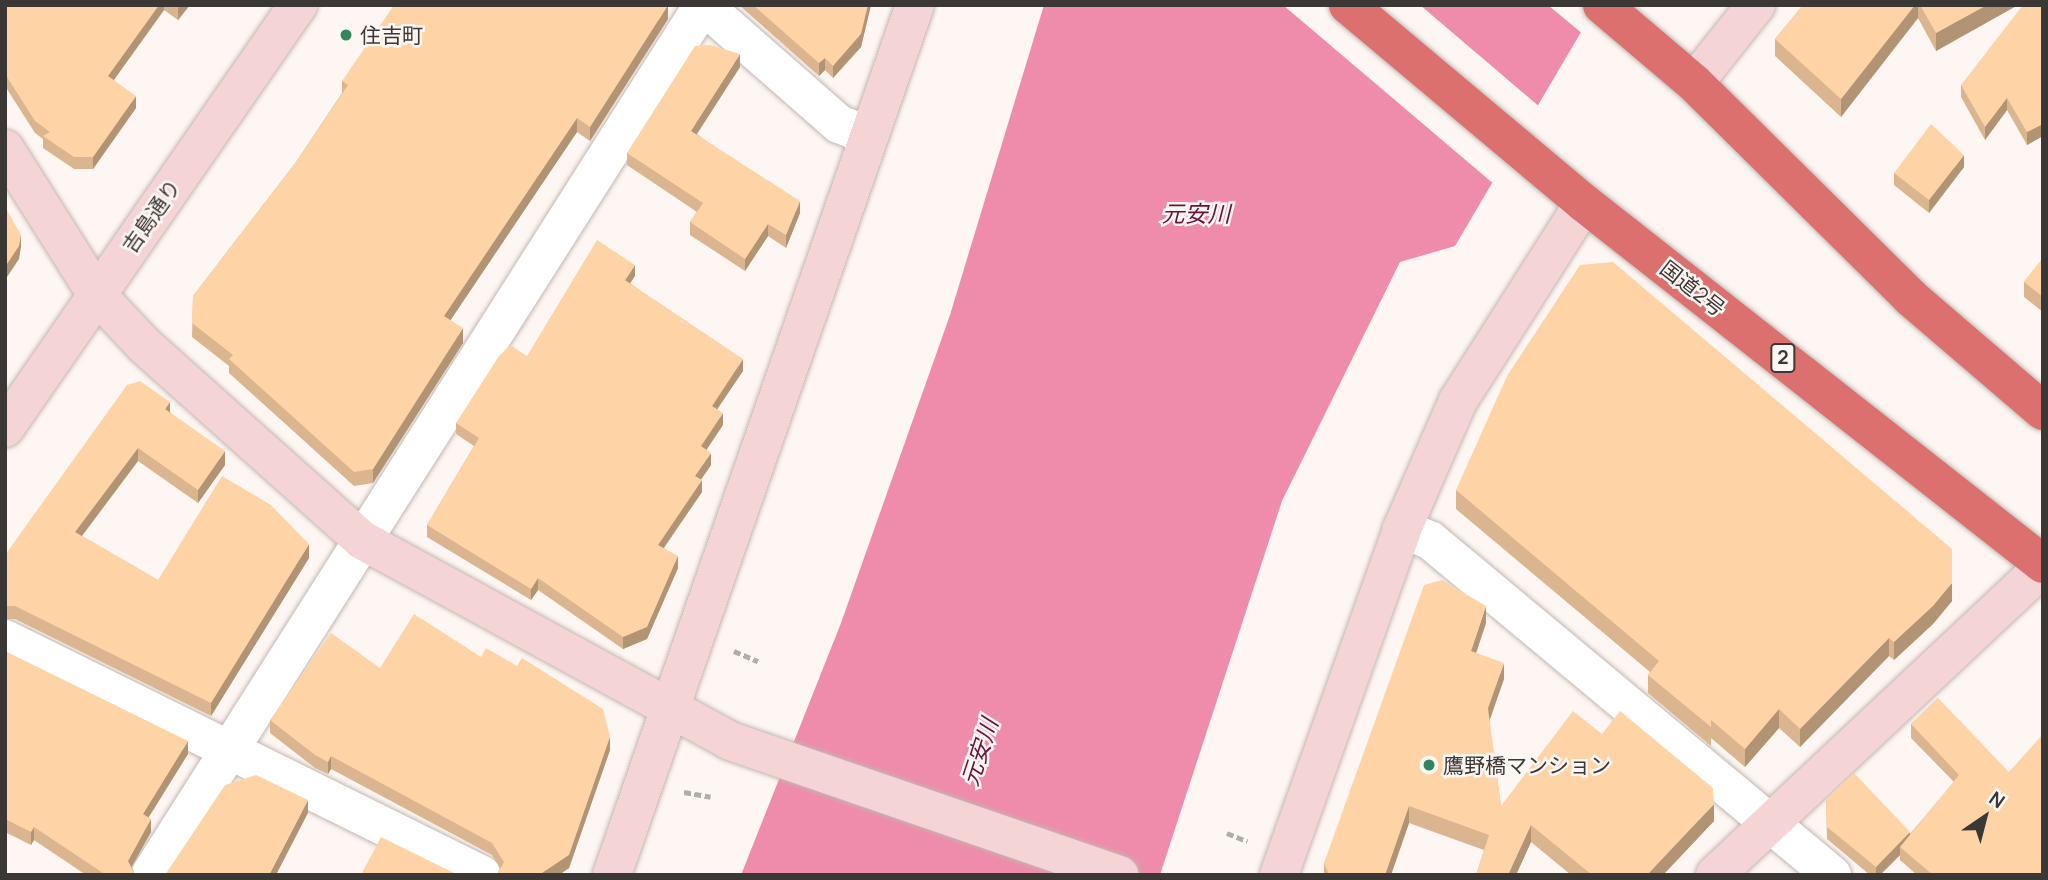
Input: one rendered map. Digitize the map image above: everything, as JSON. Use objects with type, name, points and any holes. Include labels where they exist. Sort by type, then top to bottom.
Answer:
[{"type":"highway","name":"国道2号","points":[[1348,5],[1584,203],[2043,565]]},
{"type":"highway","points":[[1604,7],[1695,83],[1910,297],[2043,411]]},
{"type":"street","name":"吉島通り","points":[[5,429],[298,5]]},
{"type":"street","points":[[150,875],[230,754],[362,540],[703,5],[839,124],[869,136]]},
{"type":"street","points":[[611,875],[671,713],[915,5]]},
{"type":"street","points":[[1695,83],[1756,5]]},
{"type":"street","points":[[5,149],[97,295],[144,345],[362,540],[671,713],[749,747],[1120,875]]},
{"type":"street","points":[[1279,875],[1402,529],[1480,360],[1584,203]]},
{"type":"street","points":[[1402,529],[1432,541],[1832,875]]},
{"type":"street","points":[[1715,875],[2043,565]]},
{"type":"street","points":[[5,639],[230,754],[482,875]]},
{"type":"path","points":[[730,649],[758,661]]},
{"type":"path","points":[[677,791],[711,797]]},
{"type":"path","points":[[1227,833],[1254,844]]},
{"type":"water","name":"元安川","points":[[1044,5],[1597,5],[1455,246],[1400,262],[1282,501],[1160,875],[741,875],[841,623],[950,315]]},
{"type":"pier","points":[[1283,5],[1420,5],[1541,108],[1495,185]]},
{"type":"pier","points":[[1548,5],[1600,5],[1584,35]]},
{"type":"building","points":[[5,5],[159,5],[108,76],[136,96],[93,157],[74,157],[43,136],[50,132],[35,121],[5,74]]},
{"type":"building","points":[[394,5],[668,5],[590,127],[577,118],[444,316],[463,328],[373,469],[354,472],[229,359],[233,355],[192,323],[193,296],[296,162],[348,85],[342,81]]},
{"type":"building","points":[[753,5],[868,5],[861,34],[833,66],[825,58],[819,63]]},
{"type":"building","points":[[1803,5],[1915,5],[1841,99],[1775,39]]},
{"type":"building","points":[[1920,5],[1987,5],[1936,33]]},
{"type":"building","points":[[2023,5],[2043,5],[2043,124],[2027,132],[2007,98],[1985,127],[1961,85]]},
{"type":"building","points":[[710,45],[740,54],[691,131],[800,201],[786,235],[768,224],[745,259],[690,222],[703,203],[627,153],[695,46]]},
{"type":"building","points":[[1931,124],[1964,155],[1929,200],[1894,173]]},
{"type":"building","points":[[5,207],[21,235],[19,246],[5,267]]},
{"type":"building","points":[[597,240],[635,265],[625,280],[743,359],[712,406],[723,413],[701,446],[711,453],[695,476],[702,480],[658,545],[678,556],[647,627],[623,637],[538,578],[531,589],[427,525],[479,438],[456,423],[499,356],[510,345],[527,356]]},
{"type":"building","points":[[2043,258],[2043,297],[2024,282]]},
{"type":"building","points":[[1613,262],[1952,549],[1952,583],[1933,606],[1894,642],[1889,638],[1800,729],[1779,709],[1745,749],[1711,720],[1711,727],[1648,675],[1659,661],[1456,490],[1507,376],[1580,265]]},
{"type":"building","points":[[140,381],[170,402],[165,409],[225,451],[198,490],[138,448],[75,532],[158,580],[222,476],[271,505],[309,544],[211,703],[15,606],[5,606],[5,555],[127,385]]},
{"type":"building","points":[[1442,580],[1486,606],[1471,651],[1504,663],[1488,708],[1501,806],[1573,711],[1602,734],[1620,711],[1713,788],[1714,804],[1647,875],[1592,875],[1531,825],[1508,875],[1476,875],[1489,835],[1409,806],[1385,875],[1329,875],[1324,863],[1424,585]]},
{"type":"building","points":[[414,614],[481,657],[486,648],[517,666],[522,658],[603,709],[610,737],[569,855],[539,875],[497,875],[504,862],[492,843],[331,756],[328,762],[315,755],[270,720],[331,633],[380,668]]},
{"type":"building","points":[[5,651],[188,741],[143,814],[151,819],[128,861],[135,875],[106,875],[34,827],[31,832],[5,819]]},
{"type":"building","points":[[1938,698],[2009,772],[2043,734],[2043,875],[1933,875],[1900,847],[1959,775],[1911,724]]},
{"type":"building","points":[[1854,773],[1910,832],[1876,867],[1827,827],[1826,800]]},
{"type":"building","points":[[256,775],[308,800],[269,875],[165,875],[225,785]]},
{"type":"building","points":[[381,837],[458,875],[361,875]]},
{"type":"place","name":"住吉町","points":[[346,35]]},
{"type":"place","name":"鷹野橋マンション","points":[[1429,765]]}]
